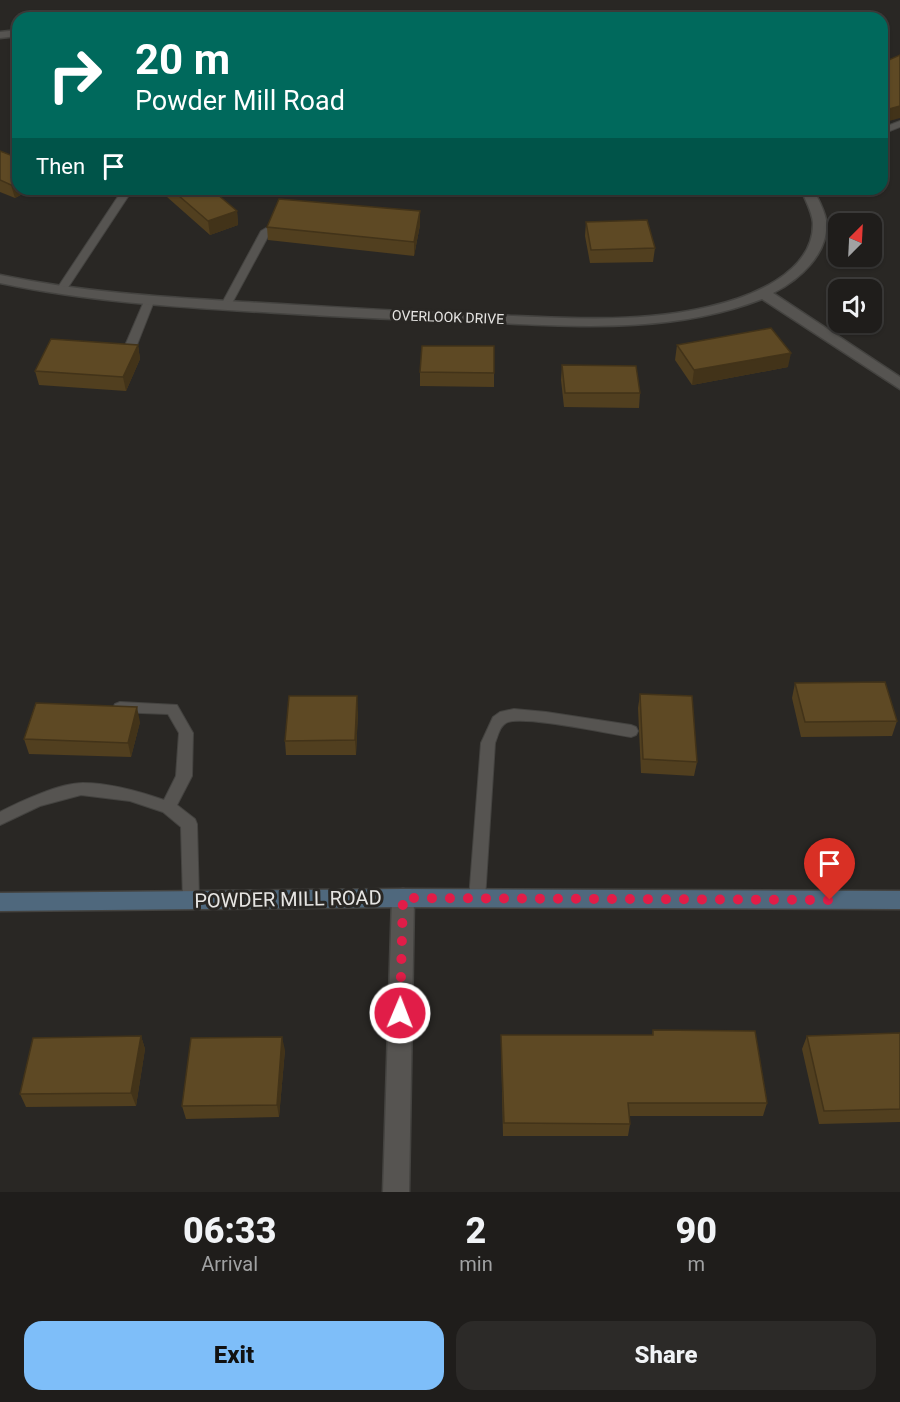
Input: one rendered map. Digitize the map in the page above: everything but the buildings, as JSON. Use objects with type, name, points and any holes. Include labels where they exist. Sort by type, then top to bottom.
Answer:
[{"type":"main road","name":"POWDER MILL ROAD","points":[[0,902],[403,898],[900,900]]},
{"type":"street","name":"OVERLOOK DRIVE","points":[[0,279],[61,290],[150,299],[412,316],[621,320],[705,312],[763,293],[782,283],[798,268],[813,248],[820,226],[809,195]]},
{"type":"street","points":[[763,293],[900,384]]},
{"type":"street","points":[[396,1192],[403,898]]},
{"type":"lane","points":[[61,290],[124,195]]},
{"type":"lane","points":[[226,305],[266,231]]},
{"type":"lane","points":[[127,355],[150,299]]},
{"type":"lane","points":[[103,708],[172,709],[186,733],[184,776],[168,807]]},
{"type":"lane","points":[[477,899],[488,743],[495,723],[506,716],[525,714],[631,730]]},
{"type":"lane","points":[[0,819],[36,801],[81,789],[130,795],[168,807],[189,824],[190,900]]},
{"type":"route","points":[[400,1013],[403,898],[830,900]]}]
